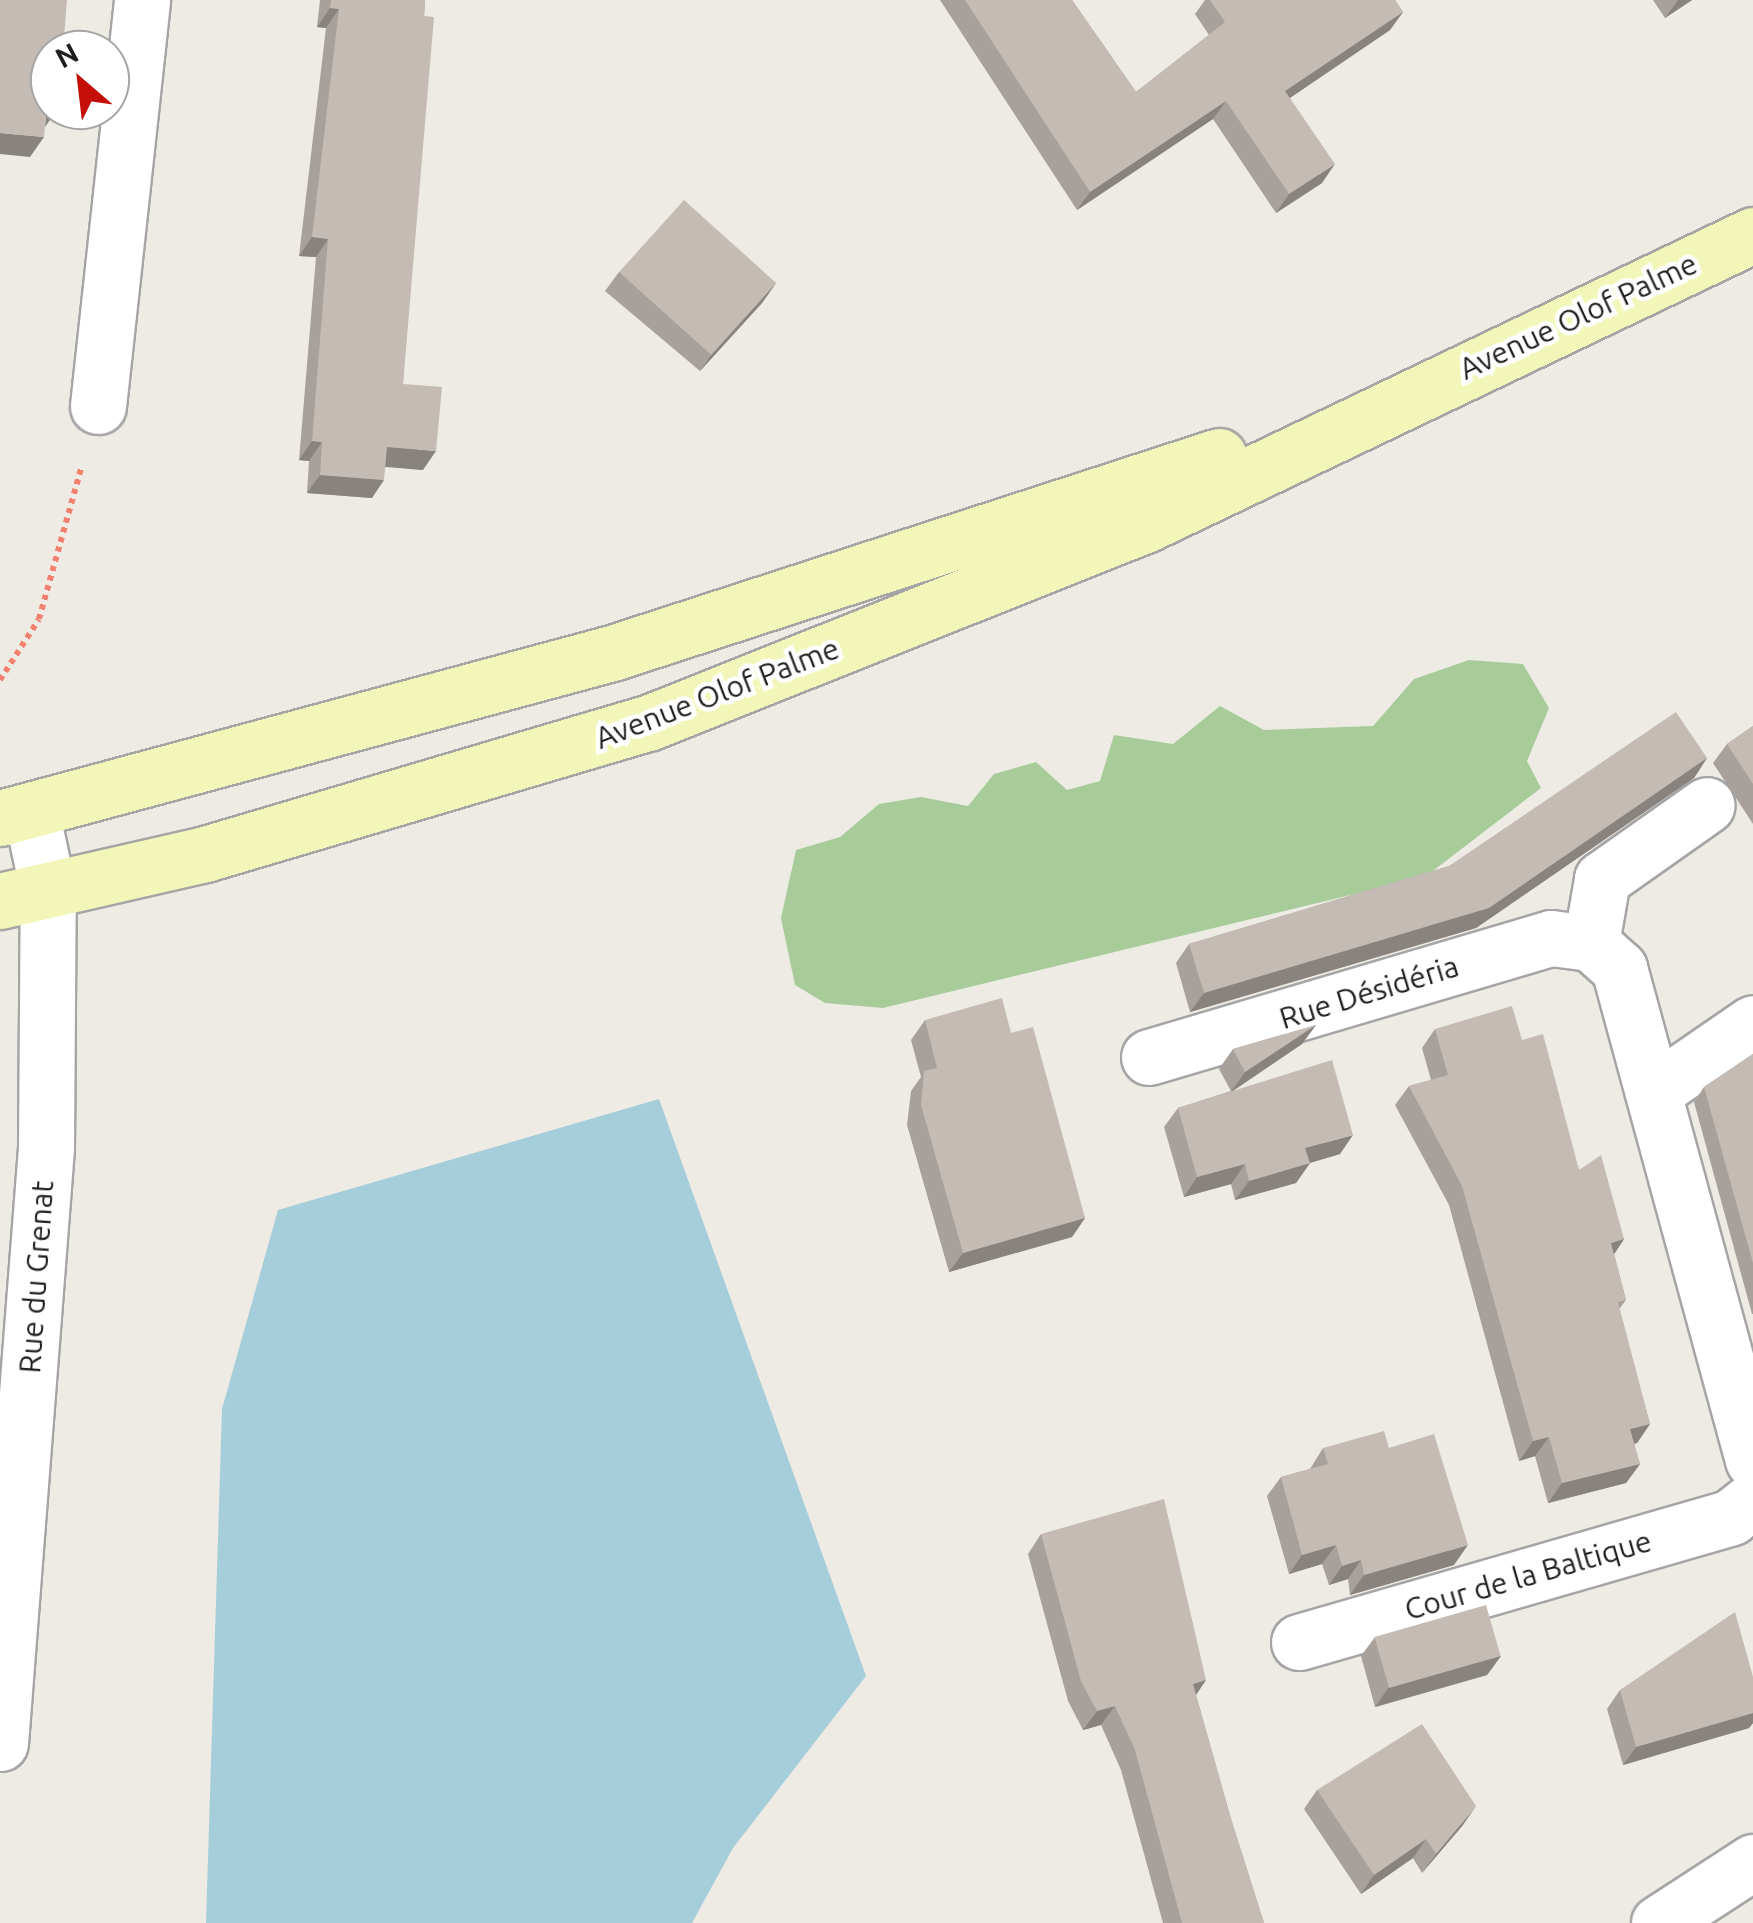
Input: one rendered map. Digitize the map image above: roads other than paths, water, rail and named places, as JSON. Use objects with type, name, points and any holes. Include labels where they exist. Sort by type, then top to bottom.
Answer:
[{"type":"main road","name":"Avenue Olof Palme","points":[[24,896],[205,854],[648,724],[1146,524],[1402,397],[1753,235]]},
{"type":"main road","name":"Avenue Olof Palme","points":[[15,815],[612,653],[1402,397]]},
{"type":"street","points":[[98,406],[142,0]]},
{"type":"street","points":[[1707,805],[1602,879],[1591,944],[1619,968],[1753,1460]]},
{"type":"street","name":"Rue du Grenat","points":[[0,1744],[46,1148],[15,815]]},
{"type":"street","name":"Rue Désidéria","points":[[1149,1057],[1550,938],[1591,944]]},
{"type":"street","points":[[1653,1092],[1753,1023]]},
{"type":"street","name":"Cour de la Baltique","points":[[1300,1642],[1731,1517],[1753,1500]]},
{"type":"street","points":[[1659,1923],[1753,1862]]},
{"type":"water","points":[[659,1099],[866,1676],[733,1848],[692,1923],[206,1923],[222,1409],[278,1210]]}]
